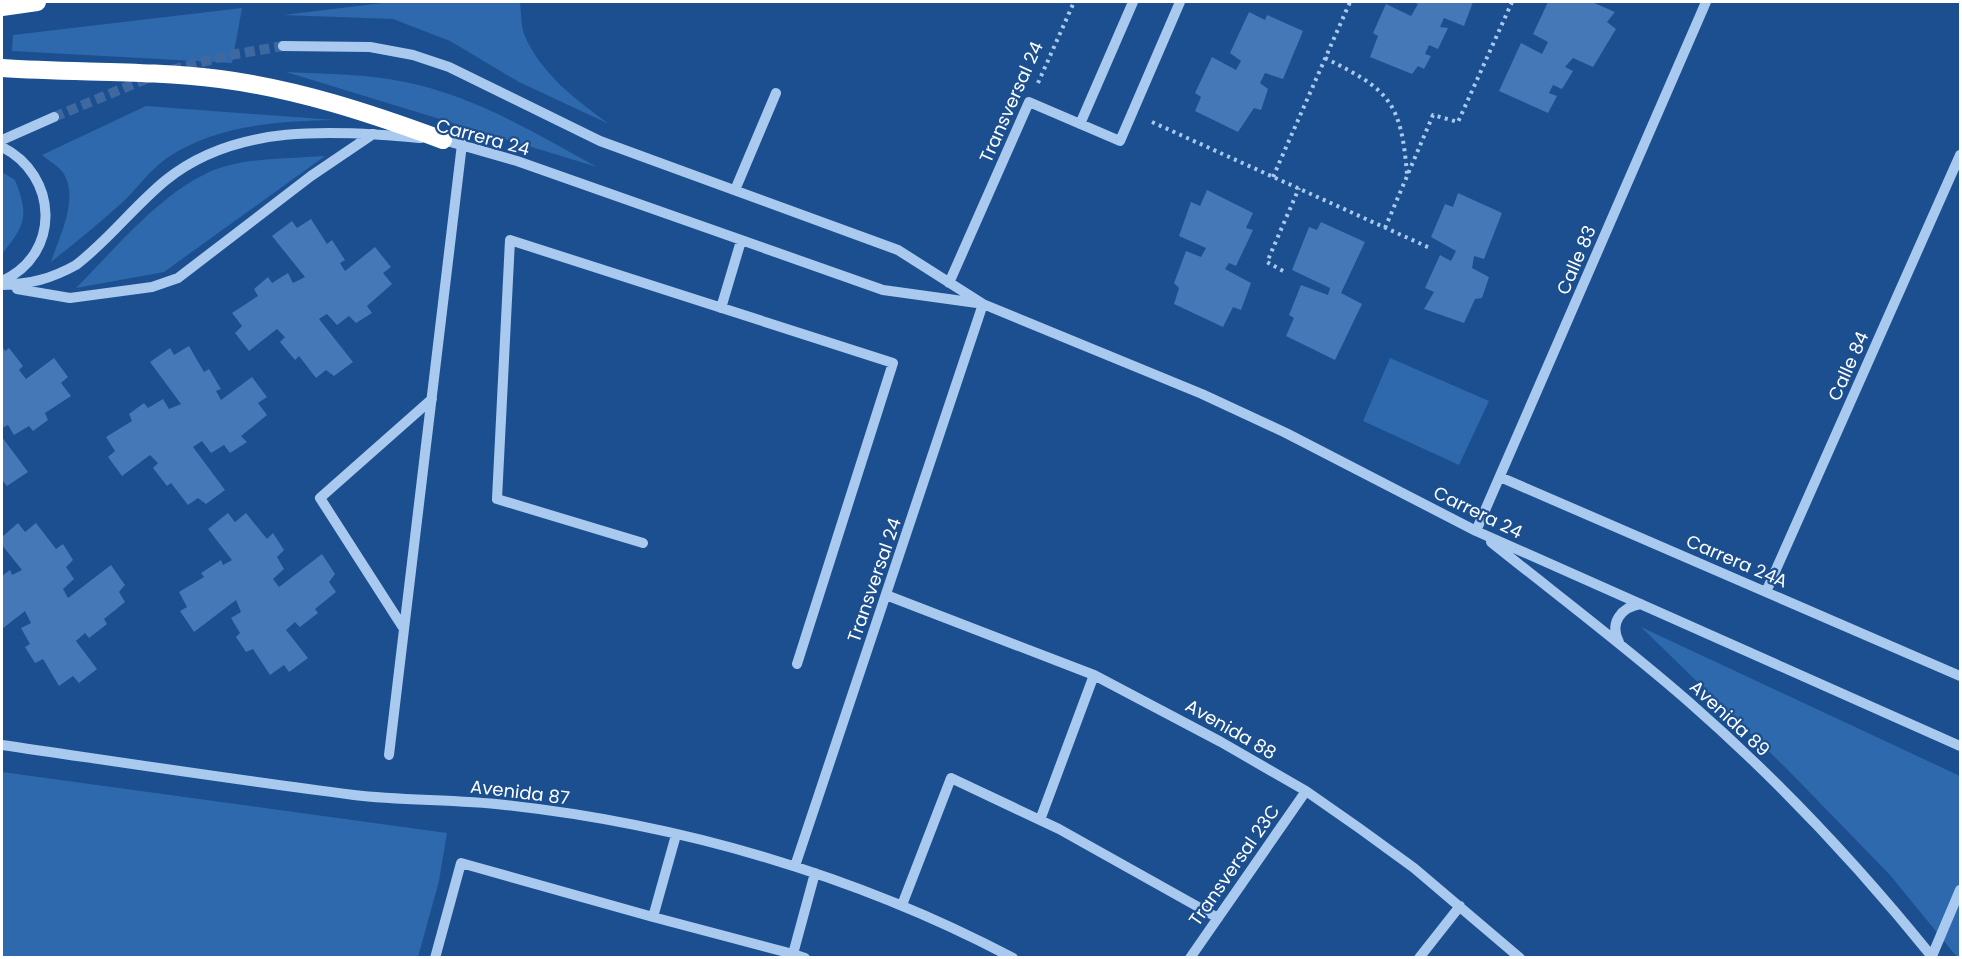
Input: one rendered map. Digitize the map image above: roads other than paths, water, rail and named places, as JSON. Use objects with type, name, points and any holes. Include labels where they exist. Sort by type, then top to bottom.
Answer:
[{"type":"highway","points":[[2,7],[37,2]]},
{"type":"highway","points":[[2,68],[165,74],[231,81],[344,106],[443,140]]},
{"type":"street","points":[[1132,2],[1080,124],[1120,141],[1180,2]]},
{"type":"street","name":"Calle 83","points":[[1476,531],[1707,2]]},
{"type":"street","name":"Carrera 24","points":[[283,46],[370,47],[413,55],[449,67],[600,141],[898,250],[983,304],[1202,394],[1476,531],[1960,746]]},
{"type":"street","points":[[735,190],[776,93]]},
{"type":"street","name":"Transversal 24","points":[[949,283],[1029,102],[1080,124]]},
{"type":"street","points":[[2,140],[54,117]]},
{"type":"street","points":[[2,284],[70,298],[109,295],[152,287],[178,278],[293,190],[374,134]]},
{"type":"street","name":"Carrera 24","points":[[2,284],[32,284],[58,275],[76,265],[163,182],[209,152],[226,146],[284,135],[374,134],[443,140],[462,144],[517,161],[741,242],[883,290],[983,304]]},
{"type":"street","points":[[389,755],[462,144]]},
{"type":"street","points":[[2,147],[16,154],[33,171],[43,192],[46,216],[42,238],[31,259],[2,284]]},
{"type":"street","name":"Calle 84","points":[[1766,592],[1960,155]]},
{"type":"street","points":[[643,543],[497,499],[510,240],[893,363],[797,664]]},
{"type":"street","points":[[721,308],[741,242]]},
{"type":"street","name":"Transversal 24","points":[[795,866],[983,304]]},
{"type":"street","points":[[404,628],[320,498],[432,399]]},
{"type":"street","name":"Carrera 24A","points":[[1500,477],[1960,676]]},
{"type":"street","name":"Avenida 89","points":[[1476,531],[1621,644],[1689,702],[1777,785],[1875,889],[1933,957]]},
{"type":"street","name":"Avenida 88","points":[[886,595],[1095,675],[1158,706],[1306,791],[1414,868],[1520,957]]},
{"type":"street","points":[[1621,644],[1615,627],[1618,618],[1632,606],[1641,604]]},
{"type":"street","points":[[1040,820],[1095,675]]},
{"type":"street","name":"Avenida 87","points":[[2,745],[357,795],[506,805],[608,821],[795,866],[902,905],[1013,957]]},
{"type":"street","points":[[902,905],[951,778],[1040,820],[1218,918]]},
{"type":"street","name":"Transversal 23C","points":[[1190,957],[1306,791]]},
{"type":"street","points":[[653,916],[676,836]]},
{"type":"street","points":[[435,957],[461,863],[805,957]]},
{"type":"street","points":[[793,954],[815,873]]},
{"type":"street","points":[[1933,957],[1960,890]]},
{"type":"street","points":[[1419,957],[1460,906]]},
{"type":"tunnel","points":[[172,70],[225,56],[283,46]]},
{"type":"tunnel","points":[[54,117],[148,78]]}]
